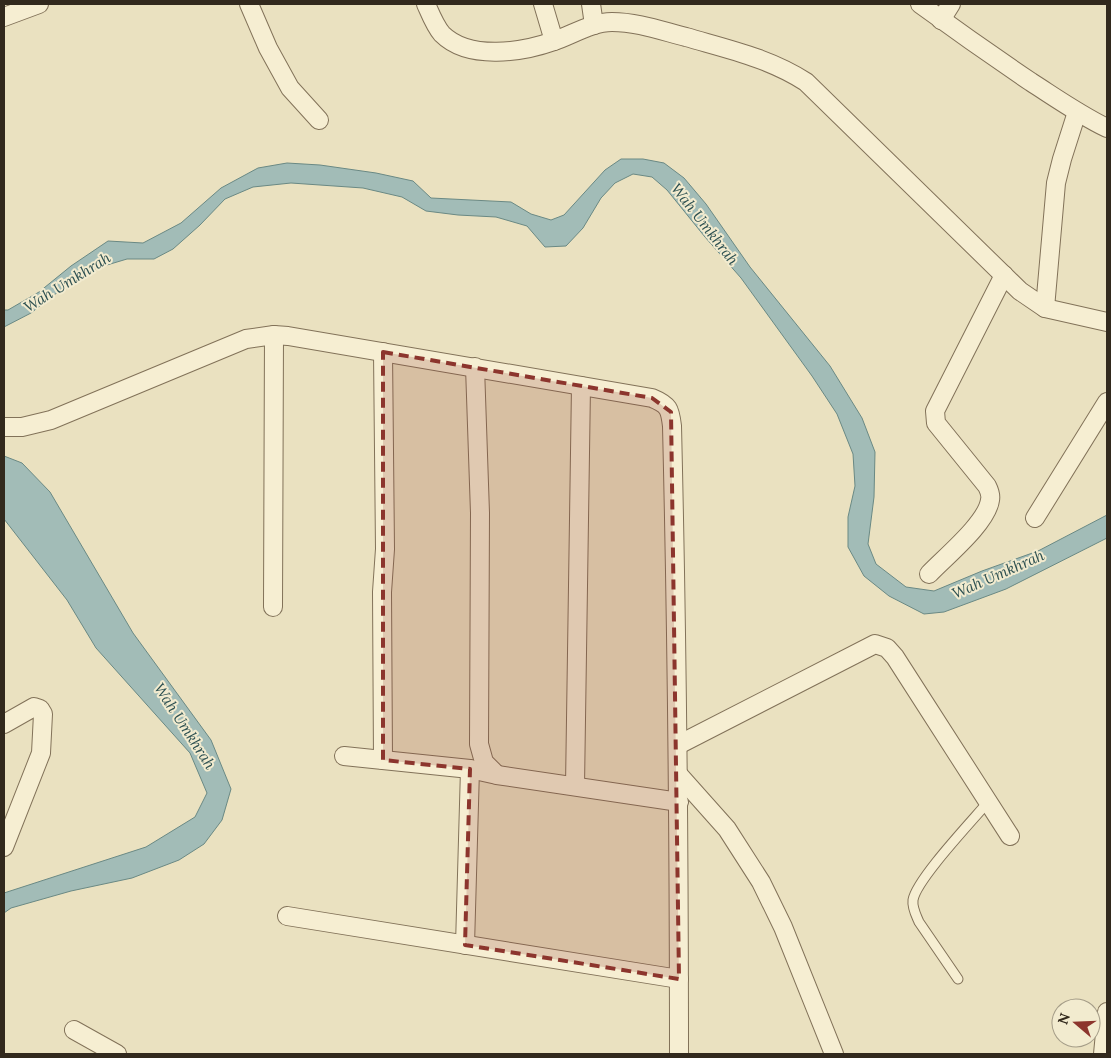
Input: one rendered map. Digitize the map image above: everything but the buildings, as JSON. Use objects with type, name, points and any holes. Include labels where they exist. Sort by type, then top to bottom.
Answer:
[{"type":"street","points":[[4,17],[39,4]]},
{"type":"street","points":[[249,4],[268,48],[290,88],[319,120]]},
{"type":"street","points":[[426,4],[442,34],[457,44],[476,50],[507,52],[528,49],[610,22],[644,26],[754,56],[790,71],[806,82],[1020,291],[1045,308],[1107,322]]},
{"type":"street","points":[[543,4],[554,41]]},
{"type":"street","points":[[591,4],[594,26]]},
{"type":"street","points":[[920,4],[1078,112],[1107,128]]},
{"type":"street","points":[[941,20],[951,4]]},
{"type":"street","points":[[1045,308],[1056,183],[1078,112]]},
{"type":"street","points":[[929,574],[980,522],[988,509],[991,498],[987,486],[936,423],[935,411],[1004,275]]},
{"type":"street","points":[[274,335],[274,607]]},
{"type":"street","points":[[4,427],[22,427],[51,420],[246,339],[274,335],[475,367],[652,398],[661,402],[670,412],[672,426],[678,744],[679,1054]]},
{"type":"street","points":[[382,760],[383,352]]},
{"type":"street","points":[[475,367],[480,513],[478,744],[484,762],[498,775]]},
{"type":"street","points":[[575,786],[581,386]]},
{"type":"street","points":[[1035,518],[1107,402]]},
{"type":"street","points":[[678,744],[875,644],[887,648],[896,658],[1010,836]]},
{"type":"street","points":[[4,724],[34,707],[40,709],[43,714],[41,753],[4,847]]},
{"type":"street","points":[[344,756],[470,768],[498,775],[678,802]]},
{"type":"street","points":[[465,945],[470,768]]},
{"type":"street","points":[[678,774],[727,829],[761,882],[783,926],[834,1054]]},
{"type":"street","points":[[287,916],[679,979]]},
{"type":"street","points":[[1103,1054],[1107,1012]]},
{"type":"street","points":[[74,1030],[117,1054]]},
{"type":"lane","points":[[958,979],[918,922],[913,900],[924,878],[988,802]]},
{"type":"highlighted area","points":[[383,352],[652,398],[671,412],[679,979],[465,945],[470,769],[383,760]]},
{"type":"water","name":"Wah Umkhrah","points":[[621,159],[643,159],[664,163],[684,178],[706,204],[750,267],[830,366],[862,418],[875,452],[874,497],[868,544],[876,564],[906,587],[934,591],[1038,551],[1107,515],[1107,538],[1006,589],[944,612],[924,614],[889,596],[864,576],[848,547],[848,517],[855,486],[853,454],[837,414],[741,278],[667,190],[652,177],[633,174],[615,183],[601,198],[583,228],[566,246],[545,247],[527,226],[496,217],[426,211],[402,197],[363,188],[291,183],[253,187],[225,199],[173,249],[154,259],[127,259],[97,268],[63,288],[31,313],[4,327],[4,310],[8,310],[39,292],[71,266],[108,241],[143,243],[181,223],[221,188],[258,168],[287,163],[320,165],[376,173],[413,181],[431,198],[511,202],[531,214],[551,220],[564,215],[605,170]]},
{"type":"water","name":"Wah Umkhrah","points":[[4,456],[22,463],[50,492],[133,633],[211,740],[231,789],[222,820],[204,844],[179,860],[132,878],[71,891],[11,908],[4,913],[4,893],[146,847],[195,817],[207,793],[190,753],[96,648],[67,600],[4,519]]}]
